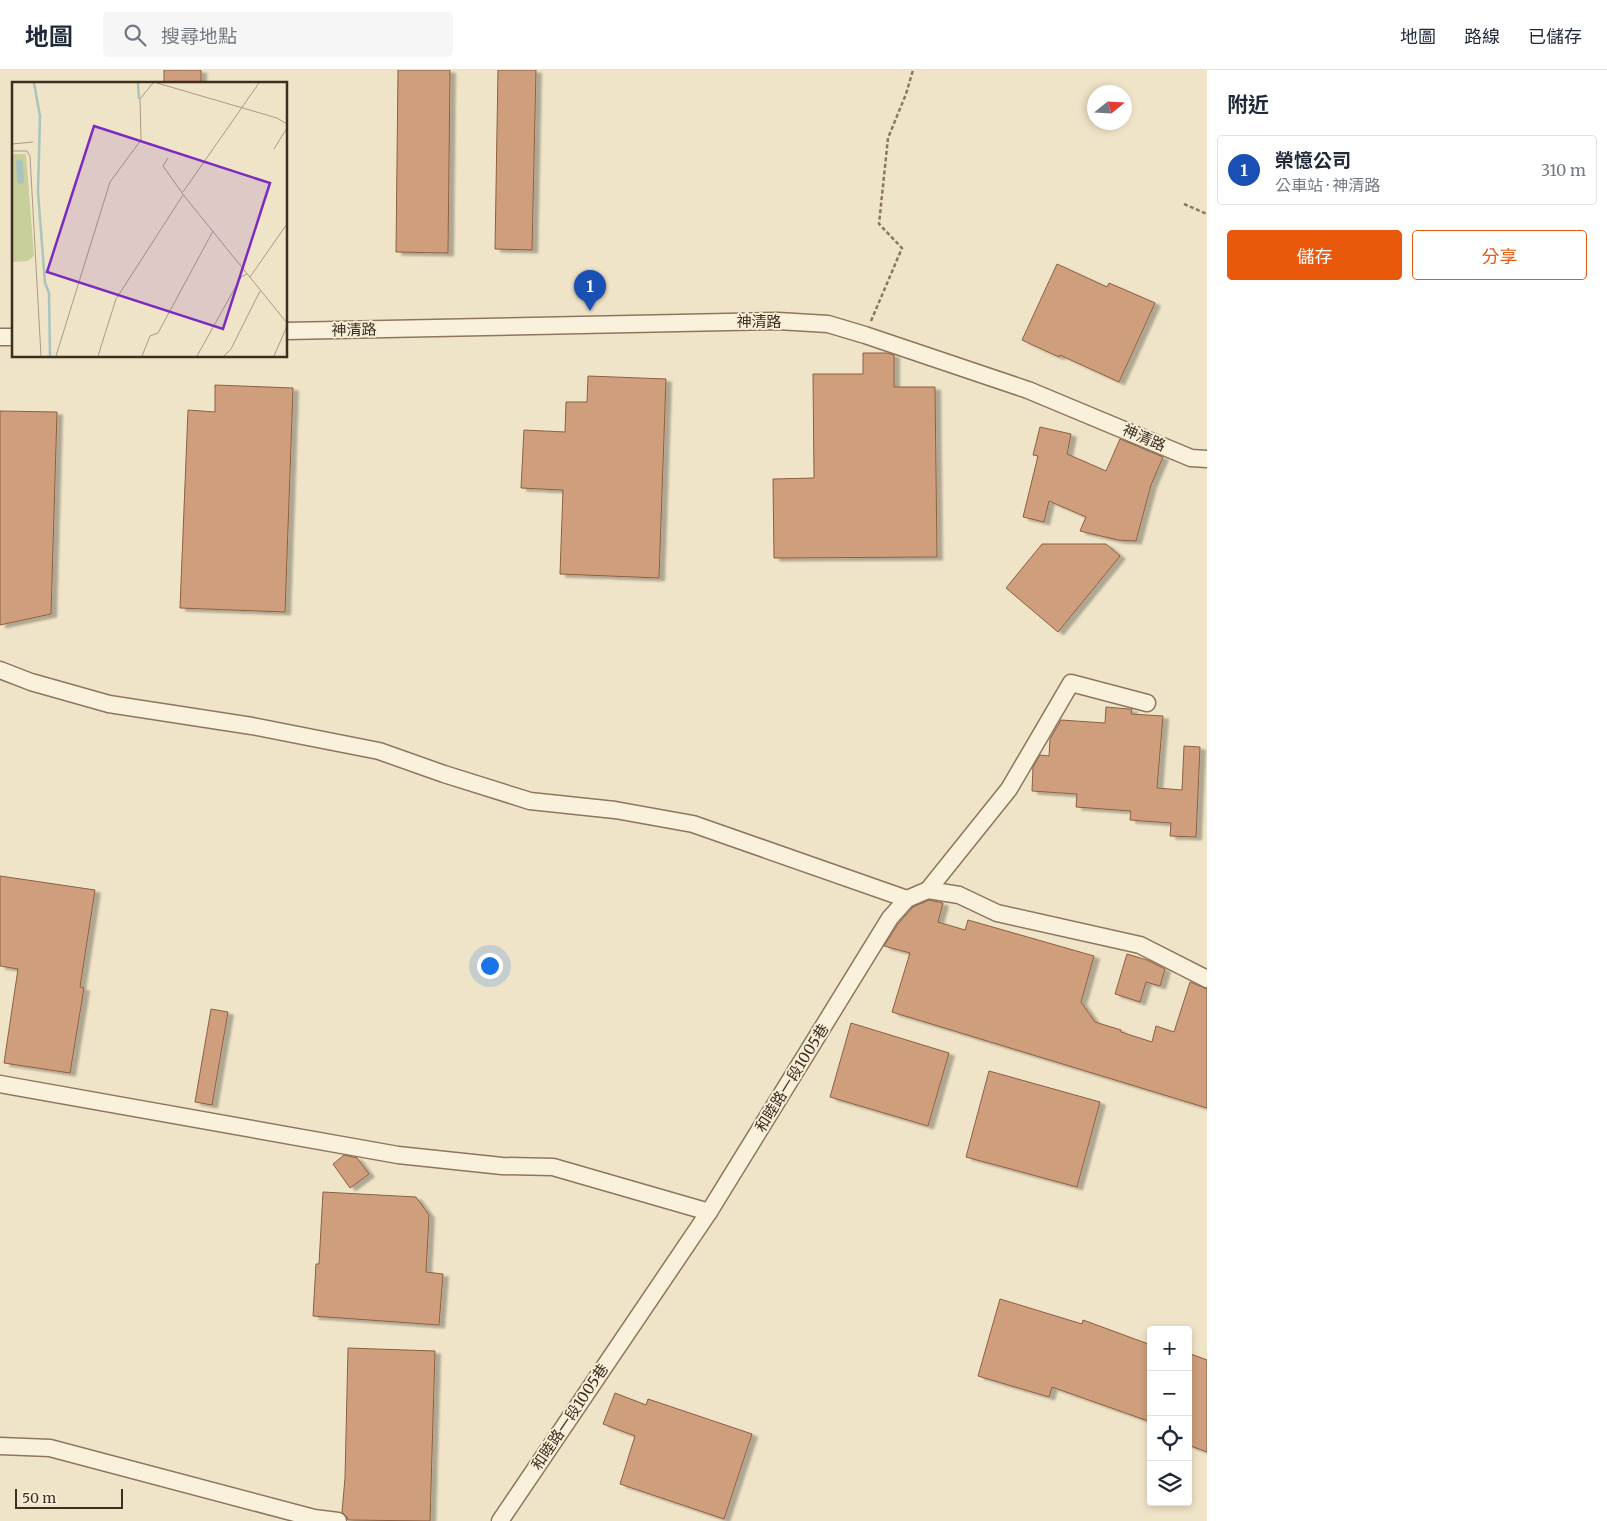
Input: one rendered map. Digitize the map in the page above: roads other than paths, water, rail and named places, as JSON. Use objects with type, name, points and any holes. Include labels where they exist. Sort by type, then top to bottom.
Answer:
[{"type":"street","name":"神清路","points":[[288,331],[778,321],[828,324],[1028,390],[1191,458],[1207,459]]},
{"type":"street","points":[[0,670],[31,682],[109,704],[252,726],[379,751],[444,774],[530,800],[615,810],[693,824],[907,899]]},
{"type":"street","points":[[1147,703],[1071,683],[1009,790],[928,890],[959,895],[997,913],[1140,945],[1207,979]]},
{"type":"street","name":"和睦路一段1005巷","points":[[500,1521],[709,1212],[890,918],[907,899],[928,890]]},
{"type":"street","points":[[0,1084],[398,1156],[502,1166],[553,1167],[709,1212]]},
{"type":"street","points":[[0,1446],[50,1448],[314,1518],[338,1521]]},
{"type":"place","name":"榮憶公司","points":[[590,311]]}]
